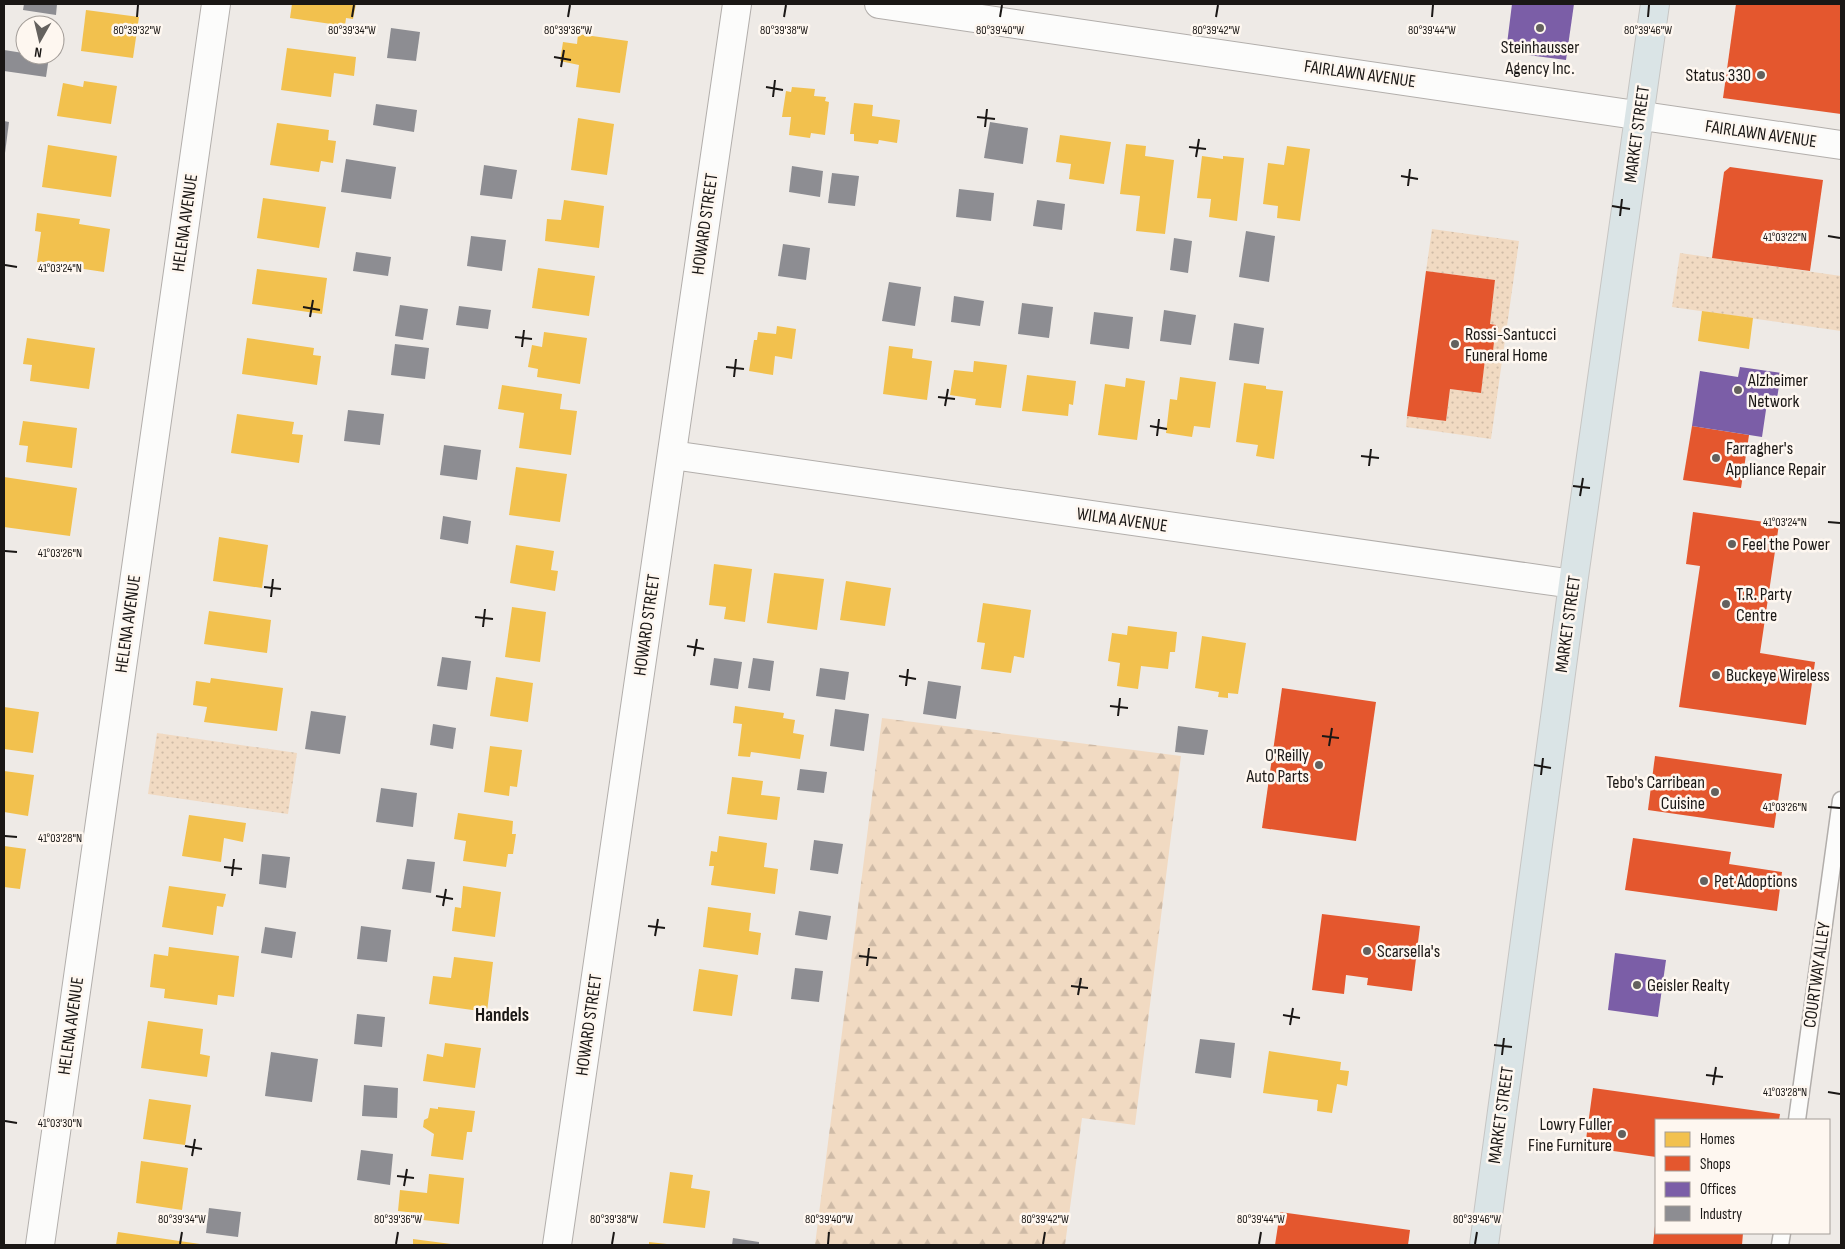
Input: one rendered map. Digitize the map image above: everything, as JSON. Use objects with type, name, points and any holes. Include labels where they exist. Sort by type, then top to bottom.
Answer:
[{"type":"main road","name":"MARKET STREET","points":[[1484,1245],[1573,584],[1655,4]]},
{"type":"street","name":"HELENA AVENUE","points":[[40,1245],[216,4]]},
{"type":"street","name":"HOWARD STREET","points":[[556,1245],[736,4]]},
{"type":"street","name":"FAIRLAWN AVENUE","points":[[879,4],[1841,145]]},
{"type":"street","name":"WILMA AVENUE","points":[[672,455],[1573,584]]},
{"type":"lane","name":"COURTWAY ALLEY","points":[[1797,1119],[1841,800]]},
{"type":"green space","points":[[1432,229],[1519,241],[1491,439],[1406,427],[1407,416],[1446,421],[1450,389],[1481,393],[1486,351],[1493,351],[1496,325],[1490,324],[1495,280],[1426,271]]},
{"type":"green space","points":[[1680,253],[1841,276],[1841,331],[1672,307]]},
{"type":"green space","points":[[882,718],[1181,756],[1135,1125],[1082,1118],[1065,1245],[815,1245]]},
{"type":"green space","points":[[157,733],[297,753],[288,814],[148,794]]},
{"type":"building: Homes","points":[[292,4],[356,4],[353,19],[346,18],[345,26],[290,18]]},
{"type":"building: Homes","points":[[86,10],[139,17],[133,58],[81,51]]},
{"type":"building: Homes","points":[[578,34],[628,41],[620,93],[576,87],[579,65],[560,61],[563,42],[577,44]]},
{"type":"building: Homes","points":[[287,48],[356,57],[354,76],[334,73],[331,97],[281,90]]},
{"type":"building: Homes","points":[[84,81],[117,86],[111,124],[57,116],[63,83],[83,87]]},
{"type":"building: Homes","points":[[792,87],[815,89],[814,96],[826,97],[825,101],[829,102],[825,135],[811,133],[810,138],[789,135],[791,117],[782,117],[786,91],[791,92]]},
{"type":"building: Homes","points":[[854,103],[873,105],[872,116],[900,120],[897,143],[879,140],[878,144],[854,141],[854,134],[850,134]]},
{"type":"building: Homes","points":[[578,118],[614,124],[607,175],[571,170]]},
{"type":"building: Homes","points":[[277,123],[329,130],[328,140],[336,141],[333,163],[321,161],[319,172],[270,165]]},
{"type":"building: Homes","points":[[1060,135],[1111,142],[1104,184],[1069,179],[1071,164],[1056,162]]},
{"type":"building: Homes","points":[[1126,144],[1146,146],[1145,156],[1174,160],[1165,234],[1136,231],[1140,196],[1120,194]]},
{"type":"building: Homes","points":[[48,145],[117,156],[111,197],[42,187]]},
{"type":"building: Homes","points":[[1287,146],[1310,149],[1300,221],[1277,218],[1278,206],[1263,204],[1268,163],[1284,165]]},
{"type":"building: Homes","points":[[1202,156],[1223,159],[1223,156],[1244,158],[1237,221],[1209,217],[1211,199],[1197,198]]},
{"type":"building: Homes","points":[[263,198],[326,207],[319,248],[257,238]]},
{"type":"building: Homes","points":[[564,200],[604,206],[599,248],[545,241],[547,219],[561,220]]},
{"type":"building: Homes","points":[[37,213],[80,219],[79,224],[110,229],[104,272],[37,262],[41,232],[35,231]]},
{"type":"building: Homes","points":[[538,268],[595,276],[589,316],[532,308]]},
{"type":"building: Homes","points":[[257,269],[327,278],[322,314],[252,304]]},
{"type":"building: Homes","points":[[1702,311],[1753,318],[1749,349],[1698,341]]},
{"type":"building: Homes","points":[[777,326],[796,329],[792,359],[775,356],[773,375],[749,371],[754,340],[757,340],[758,332],[776,334]]},
{"type":"building: Homes","points":[[544,332],[587,338],[580,384],[537,377],[538,369],[528,367],[532,345],[542,347]]},
{"type":"building: Homes","points":[[27,338],[95,348],[89,389],[30,381],[32,365],[23,364]]},
{"type":"building: Homes","points":[[247,338],[314,348],[313,355],[321,356],[317,385],[242,374]]},
{"type":"building: Homes","points":[[889,346],[913,349],[912,358],[932,361],[927,400],[883,394]]},
{"type":"building: Homes","points":[[974,361],[1007,365],[1001,408],[975,405],[976,399],[950,395],[954,370],[973,372]]},
{"type":"building: Homes","points":[[1027,375],[1076,381],[1073,405],[1069,404],[1068,416],[1022,411]]},
{"type":"building: Homes","points":[[1180,377],[1216,382],[1210,428],[1194,426],[1192,437],[1166,433],[1170,399],[1177,400]]},
{"type":"building: Homes","points":[[1126,378],[1145,381],[1137,440],[1098,435],[1105,384],[1125,387]]},
{"type":"building: Homes","points":[[1244,383],[1283,391],[1274,459],[1256,456],[1258,445],[1236,442]]},
{"type":"building: Homes","points":[[502,385],[562,394],[560,409],[577,411],[571,455],[519,448],[524,413],[498,409]]},
{"type":"building: Homes","points":[[237,414],[294,422],[292,434],[303,435],[299,463],[231,453]]},
{"type":"building: Homes","points":[[23,421],[77,428],[72,468],[26,462],[28,446],[19,445]]},
{"type":"building: Homes","points":[[516,467],[567,474],[560,522],[509,515]]},
{"type":"building: Homes","points":[[4,477],[77,488],[70,536],[4,527]]},
{"type":"building: Homes","points":[[219,537],[268,545],[262,588],[213,581]]},
{"type":"building: Homes","points":[[516,545],[554,551],[551,570],[558,571],[555,591],[510,583]]},
{"type":"building: Homes","points":[[714,564],[752,569],[745,622],[724,619],[726,607],[709,605]]},
{"type":"building: Homes","points":[[774,573],[824,579],[817,630],[767,623]]},
{"type":"building: Homes","points":[[846,581],[891,588],[885,626],[840,620]]},
{"type":"building: Homes","points":[[983,603],[1031,610],[1024,658],[1014,656],[1011,673],[981,669],[985,643],[977,642]]},
{"type":"building: Homes","points":[[512,607],[546,612],[540,662],[505,657]]},
{"type":"building: Homes","points":[[209,611],[271,620],[267,653],[204,644]]},
{"type":"building: Homes","points":[[1128,626],[1177,632],[1175,652],[1170,652],[1168,669],[1141,666],[1138,689],[1117,686],[1120,663],[1108,661],[1112,633],[1127,635]]},
{"type":"building: Homes","points":[[1202,636],[1246,643],[1238,694],[1228,693],[1228,698],[1218,697],[1219,692],[1195,688]]},
{"type":"building: Homes","points":[[496,677],[533,683],[528,722],[490,716]]},
{"type":"building: Homes","points":[[211,678],[283,688],[277,731],[204,722],[207,707],[193,705],[196,681],[210,683]]},
{"type":"building: Homes","points":[[735,706],[784,713],[783,718],[795,720],[793,733],[804,735],[800,759],[751,752],[750,757],[738,756],[742,724],[733,723]]},
{"type":"building: Homes","points":[[4,707],[39,712],[33,753],[4,749]]},
{"type":"building: Homes","points":[[490,746],[522,750],[517,787],[510,786],[509,796],[484,792]]},
{"type":"building: Homes","points":[[4,771],[34,775],[28,816],[4,812]]},
{"type":"building: Homes","points":[[732,777],[763,781],[761,795],[780,797],[777,820],[727,814]]},
{"type":"building: Homes","points":[[458,813],[513,821],[512,834],[516,834],[513,854],[508,854],[506,867],[463,861],[466,841],[454,839]]},
{"type":"building: Homes","points":[[189,815],[246,823],[243,842],[224,838],[221,862],[182,856]]},
{"type":"building: Homes","points":[[719,836],[767,843],[764,867],[778,869],[775,894],[711,885],[714,866],[709,866],[711,851],[717,852]]},
{"type":"building: Homes","points":[[4,846],[26,849],[20,889],[4,887]]},
{"type":"building: Homes","points":[[169,886],[226,894],[223,907],[217,906],[213,935],[162,927]]},
{"type":"building: Homes","points":[[463,886],[501,892],[495,937],[452,931],[455,907],[461,908]]},
{"type":"building: Homes","points":[[708,907],[751,913],[749,931],[761,933],[758,955],[703,947]]},
{"type":"building: Homes","points":[[169,947],[239,956],[234,997],[218,995],[217,1005],[164,998],[165,989],[150,987],[154,954],[168,956]]},
{"type":"building: Homes","points":[[454,957],[493,962],[487,1012],[429,1004],[433,976],[451,978]]},
{"type":"building: Homes","points":[[699,969],[738,975],[732,1016],[693,1011]]},
{"type":"building: Homes","points":[[148,1021],[203,1029],[200,1054],[210,1056],[207,1077],[141,1068]]},
{"type":"building: Homes","points":[[445,1043],[481,1048],[475,1088],[423,1081],[427,1054],[443,1057]]},
{"type":"building: Homes","points":[[1269,1051],[1341,1062],[1340,1070],[1349,1071],[1347,1086],[1337,1084],[1332,1113],[1317,1111],[1318,1100],[1263,1093]]},
{"type":"building: Homes","points":[[149,1099],[191,1105],[185,1145],[143,1139]]},
{"type":"building: Homes","points":[[438,1107],[475,1111],[472,1132],[467,1132],[463,1160],[431,1156],[434,1134],[423,1127],[424,1120],[428,1118],[430,1108],[438,1109]]},
{"type":"building: Homes","points":[[141,1161],[188,1168],[182,1210],[136,1203]]},
{"type":"building: Homes","points":[[670,1172],[693,1175],[691,1188],[710,1191],[705,1228],[663,1223]]},
{"type":"building: Homes","points":[[429,1174],[464,1178],[459,1224],[423,1220],[424,1214],[398,1211],[400,1190],[427,1193]]},
{"type":"building: Homes","points":[[118,1232],[200,1244],[200,1245],[116,1245]]},
{"type":"building: Homes","points":[[413,1239],[451,1244],[451,1245],[413,1245]]},
{"type":"building: Homes","points":[[649,1242],[667,1244],[667,1245],[649,1245]]},
{"type":"building: Shops","points":[[1736,4],[1841,4],[1841,114],[1723,98]]},
{"type":"building: Shops","points":[[1730,167],[1823,180],[1810,271],[1712,258],[1724,172]]},
{"type":"building: Shops","name":"Rossi-Santucci Funeral Home","points":[[1426,271],[1495,280],[1490,324],[1496,325],[1493,351],[1486,351],[1481,393],[1450,389],[1446,421],[1407,416]]},
{"type":"building: Shops","name":"Farragher's Appliance Repair","points":[[1692,426],[1749,435],[1741,488],[1683,480]]},
{"type":"building: Shops","points":[[1693,512],[1779,524],[1760,653],[1815,662],[1806,725],[1679,707],[1700,566],[1686,564]]},
{"type":"building: Shops","name":"O'Reilly Auto Parts","points":[[1282,688],[1376,702],[1356,841],[1262,828]]},
{"type":"building: Shops","name":"Tebo's Carribean Cuisine","points":[[1655,756],[1782,774],[1774,828],[1648,810]]},
{"type":"building: Shops","name":"Pet Adoptions","points":[[1633,838],[1731,852],[1729,864],[1782,872],[1777,911],[1625,890]]},
{"type":"building: Shops","name":"Scarsella's","points":[[1322,914],[1420,926],[1412,991],[1367,985],[1368,978],[1346,975],[1344,994],[1312,990]]},
{"type":"building: Shops","name":"Lowry Fuller Fine Furniture","points":[[1593,1088],[1780,1114],[1779,1119],[1655,1119],[1655,1157],[1585,1147]]},
{"type":"building: Shops","points":[[1280,1212],[1410,1230],[1408,1245],[1275,1245]]},
{"type":"building: Shops","points":[[1655,1226],[1655,1234],[1743,1234],[1742,1245],[1653,1245]]},
{"type":"building: Offices","name":"Steinhausser Agency Inc.","points":[[1512,4],[1574,4],[1566,60],[1506,52]]},
{"type":"building: Offices","name":"Alzheimer Network","points":[[1740,367],[1781,373],[1776,405],[1767,403],[1762,437],[1692,426],[1700,371],[1738,377]]},
{"type":"building: Offices","name":"Geisler Realty","points":[[1615,953],[1666,960],[1658,1017],[1608,1010]]},
{"type":"building: Industry","points":[[24,4],[57,4],[56,15],[23,10]]},
{"type":"building: Industry","points":[[391,28],[420,32],[416,61],[387,58]]},
{"type":"building: Industry","points":[[4,50],[15,52],[15,65],[48,65],[46,77],[4,71]]},
{"type":"building: Industry","points":[[376,104],[417,110],[414,132],[373,125]]},
{"type":"building: Industry","points":[[4,121],[9,122],[5,153],[4,153]]},
{"type":"building: Industry","points":[[990,122],[1028,128],[1023,164],[984,158]]},
{"type":"building: Industry","points":[[346,159],[396,167],[391,199],[341,192]]},
{"type":"building: Industry","points":[[484,165],[517,170],[512,199],[480,195]]},
{"type":"building: Industry","points":[[792,166],[823,171],[820,197],[789,192]]},
{"type":"building: Industry","points":[[832,173],[859,176],[855,206],[828,203]]},
{"type":"building: Industry","points":[[959,189],[994,193],[991,221],[956,217]]},
{"type":"building: Industry","points":[[1037,200],[1065,204],[1062,230],[1033,226]]},
{"type":"building: Industry","points":[[1246,231],[1275,236],[1269,282],[1239,277]]},
{"type":"building: Industry","points":[[471,236],[506,240],[502,271],[467,266]]},
{"type":"building: Industry","points":[[1174,238],[1192,241],[1188,273],[1170,270]]},
{"type":"building: Industry","points":[[783,244],[810,248],[806,280],[778,276]]},
{"type":"building: Industry","points":[[356,252],[391,257],[388,276],[353,271]]},
{"type":"building: Industry","points":[[889,282],[921,287],[915,326],[882,321]]},
{"type":"building: Industry","points":[[954,296],[984,301],[980,326],[951,322]]},
{"type":"building: Industry","points":[[1022,303],[1053,307],[1049,338],[1018,334]]},
{"type":"building: Industry","points":[[400,305],[428,309],[423,340],[395,336]]},
{"type":"building: Industry","points":[[459,306],[491,310],[488,329],[456,325]]},
{"type":"building: Industry","points":[[1164,310],[1196,315],[1191,345],[1160,341]]},
{"type":"building: Industry","points":[[1094,312],[1133,317],[1129,349],[1090,344]]},
{"type":"building: Industry","points":[[1234,323],[1264,328],[1259,364],[1229,360]]},
{"type":"building: Industry","points":[[395,344],[429,348],[425,379],[391,375]]},
{"type":"building: Industry","points":[[348,410],[384,414],[380,445],[344,441]]},
{"type":"building: Industry","points":[[444,445],[481,450],[477,480],[440,475]]},
{"type":"building: Industry","points":[[443,516],[471,521],[468,544],[440,539]]},
{"type":"building: Industry","points":[[442,657],[471,661],[467,690],[437,686]]},
{"type":"building: Industry","points":[[714,658],[742,662],[738,689],[710,685]]},
{"type":"building: Industry","points":[[753,658],[774,661],[770,691],[748,688]]},
{"type":"building: Industry","points":[[820,668],[849,672],[845,700],[816,696]]},
{"type":"building: Industry","points":[[928,681],[961,686],[956,719],[923,714]]},
{"type":"building: Industry","points":[[835,709],[869,714],[864,751],[830,746]]},
{"type":"building: Industry","points":[[311,711],[346,716],[340,754],[305,749]]},
{"type":"building: Industry","points":[[433,724],[456,728],[453,749],[430,745]]},
{"type":"building: Industry","points":[[1178,726],[1208,730],[1204,755],[1175,752]]},
{"type":"building: Industry","points":[[800,769],[827,772],[824,793],[797,790]]},
{"type":"building: Industry","points":[[381,788],[417,793],[413,827],[376,822]]},
{"type":"building: Industry","points":[[814,840],[843,844],[838,874],[810,870]]},
{"type":"building: Industry","points":[[262,854],[290,857],[286,888],[259,884]]},
{"type":"building: Industry","points":[[407,859],[435,862],[431,893],[402,889]]},
{"type":"building: Industry","points":[[799,911],[831,916],[827,940],[795,935]]},
{"type":"building: Industry","points":[[361,926],[391,930],[387,962],[357,959]]},
{"type":"building: Industry","points":[[265,927],[296,932],[292,958],[261,953]]},
{"type":"building: Industry","points":[[795,968],[823,971],[819,1002],[791,999]]},
{"type":"building: Industry","points":[[357,1014],[385,1017],[382,1047],[354,1044]]},
{"type":"building: Industry","points":[[1200,1039],[1235,1043],[1231,1078],[1195,1073]]},
{"type":"building: Industry","points":[[271,1052],[318,1059],[312,1102],[265,1096]]},
{"type":"building: Industry","points":[[364,1085],[398,1088],[397,1118],[362,1116]]},
{"type":"building: Industry","points":[[361,1150],[393,1154],[390,1185],[357,1180]]},
{"type":"building: Industry","points":[[209,1208],[241,1212],[238,1237],[206,1233]]},
{"type":"building: Industry","points":[[733,1238],[759,1242],[759,1245],[732,1245]]},
{"type":"place","name":"Steinhausser Agency Inc.","points":[[1540,28]]},
{"type":"place","name":"Status 330","points":[[1761,75]]},
{"type":"place","name":"Rossi-Santucci Funeral Home","points":[[1455,344]]},
{"type":"place","name":"Alzheimer Network","points":[[1738,390]]},
{"type":"place","name":"Farragher's Appliance Repair","points":[[1716,458]]},
{"type":"place","name":"Feel the Power","points":[[1732,544]]},
{"type":"place","name":"T.R. Party Centre","points":[[1726,604]]},
{"type":"place","name":"Buckeye Wireless","points":[[1716,675]]},
{"type":"place","name":"O'Reilly Auto Parts","points":[[1319,765]]},
{"type":"place","name":"Tebo's Carribean Cuisine","points":[[1715,792]]},
{"type":"place","name":"Pet Adoptions","points":[[1704,881]]},
{"type":"place","name":"Scarsella's","points":[[1367,951]]},
{"type":"place","name":"Geisler Realty","points":[[1637,985]]},
{"type":"place","name":"Lowry Fuller Fine Furniture","points":[[1622,1134]]},
{"type":"district","name":"Handels","points":[[502,1015]]}]
